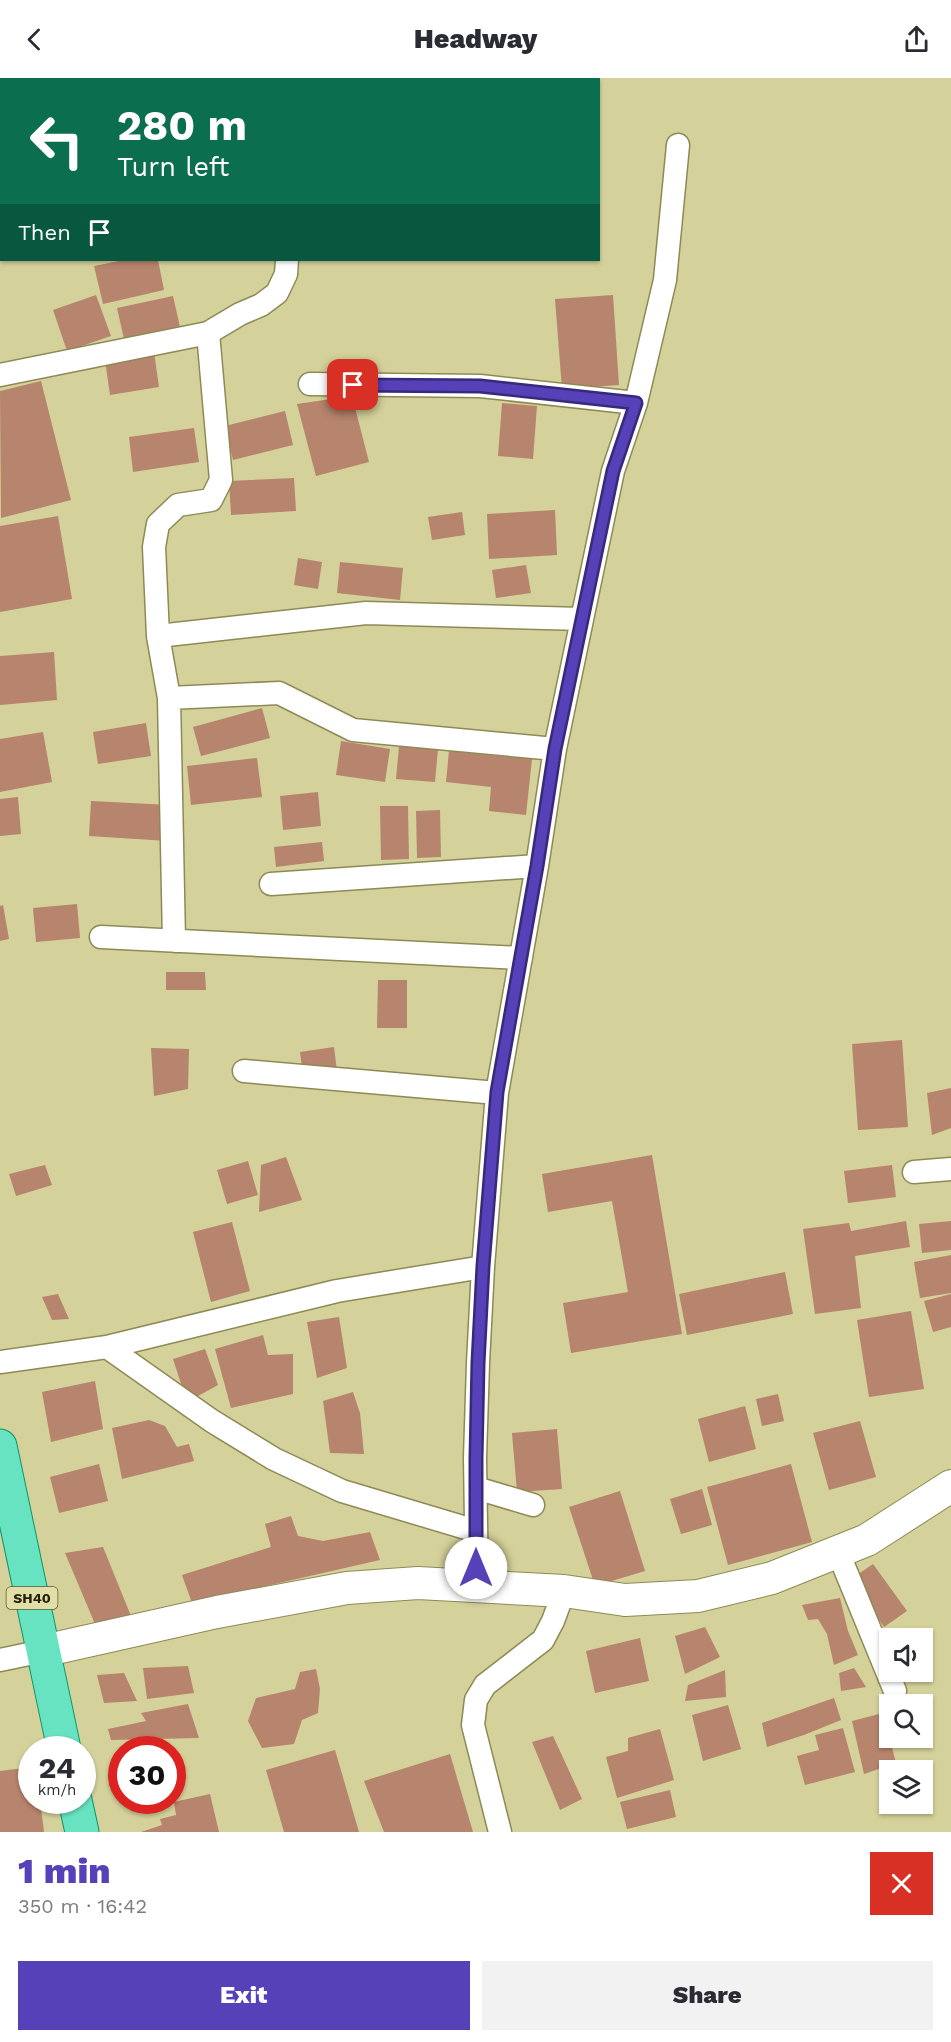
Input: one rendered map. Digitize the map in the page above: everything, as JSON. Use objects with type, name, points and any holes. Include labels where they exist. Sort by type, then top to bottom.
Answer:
[{"type":"main road","name":"SH40","points":[[0,1446],[61,1736]]},
{"type":"main road","points":[[44,1651],[218,1612],[347,1588],[418,1583],[564,1591],[625,1600],[698,1596],[772,1578],[867,1540],[951,1486]]},
{"type":"main road","points":[[78,1814],[82,1832]]},
{"type":"street","points":[[477,1587],[478,1363],[497,1092],[555,749],[613,471],[636,403],[665,280],[678,145]]},
{"type":"street","points":[[0,375],[208,333],[240,314],[261,305],[277,293],[286,274],[287,261]]},
{"type":"street","points":[[174,941],[169,698],[158,636],[154,547],[158,524],[178,505],[211,500],[221,480],[208,333]]},
{"type":"street","points":[[310,384],[480,386],[636,403]]},
{"type":"street","points":[[158,636],[366,613],[582,619]]},
{"type":"street","points":[[169,698],[279,693],[354,730],[555,749]]},
{"type":"street","points":[[271,884],[537,866]]},
{"type":"street","points":[[101,937],[521,958]]},
{"type":"street","points":[[244,1071],[497,1092]]},
{"type":"street","points":[[914,1172],[951,1168]]},
{"type":"street","points":[[0,1362],[107,1347],[337,1292],[483,1266]]},
{"type":"street","points":[[107,1347],[212,1421],[274,1459],[342,1491],[476,1531]]},
{"type":"street","points":[[476,1488],[532,1505]]},
{"type":"street","points":[[838,1552],[895,1691]]},
{"type":"street","points":[[500,1832],[473,1725],[476,1700],[484,1685],[543,1640],[554,1621],[564,1591]]},
{"type":"street","points":[[0,1660],[44,1651]]},
{"type":"building","points":[[119,261],[158,261],[164,290],[103,304],[94,266]]},
{"type":"building","points":[[96,295],[111,336],[67,351],[53,310]]},
{"type":"building","points":[[613,295],[619,385],[562,389],[555,299]]},
{"type":"building","points":[[173,296],[180,327],[124,339],[117,308]]},
{"type":"building","points":[[154,352],[159,387],[110,395],[105,360]]},
{"type":"building","points":[[41,381],[71,500],[1,518],[0,391]]},
{"type":"building","points":[[352,396],[369,462],[316,476],[297,404]]},
{"type":"building","points":[[502,403],[537,406],[533,459],[498,456]]},
{"type":"building","points":[[285,411],[293,445],[233,460],[225,426]]},
{"type":"building","points":[[194,428],[199,462],[133,472],[129,437]]},
{"type":"building","points":[[294,478],[296,511],[231,515],[229,481]]},
{"type":"building","points":[[555,510],[557,555],[489,559],[487,514]]},
{"type":"building","points":[[462,512],[465,535],[432,540],[428,517]]},
{"type":"building","points":[[58,516],[72,599],[0,612],[0,526]]},
{"type":"building","points":[[298,558],[322,562],[318,589],[294,585]]},
{"type":"building","points":[[340,562],[403,568],[400,600],[337,593]]},
{"type":"building","points":[[526,565],[531,593],[496,598],[492,570]]},
{"type":"building","points":[[54,652],[57,700],[0,705],[0,656]]},
{"type":"building","points":[[262,708],[270,738],[201,756],[193,727]]},
{"type":"building","points":[[146,723],[151,756],[98,764],[93,732]]},
{"type":"building","points":[[43,732],[52,782],[0,792],[0,739]]},
{"type":"building","points":[[341,741],[390,749],[385,782],[336,775]]},
{"type":"building","points":[[399,746],[438,749],[435,782],[396,779]]},
{"type":"building","points":[[449,751],[532,759],[526,815],[489,811],[491,787],[446,782]]},
{"type":"building","points":[[257,758],[262,797],[191,805],[187,766]]},
{"type":"building","points":[[318,792],[321,826],[283,830],[280,796]]},
{"type":"building","points":[[18,797],[21,834],[0,836],[0,799]]},
{"type":"building","points":[[91,801],[170,805],[168,841],[89,836]]},
{"type":"building","points":[[380,806],[408,806],[409,859],[381,860]]},
{"type":"building","points":[[440,810],[441,857],[417,858],[416,811]]},
{"type":"building","points":[[322,842],[324,861],[276,867],[274,847]]},
{"type":"building","points":[[77,904],[80,938],[36,942],[33,908]]},
{"type":"building","points":[[3,905],[9,939],[0,941],[0,906]]},
{"type":"building","points":[[166,972],[205,972],[206,990],[166,990]]},
{"type":"building","points":[[378,980],[407,980],[407,1028],[377,1028]]},
{"type":"building","points":[[902,1040],[908,1127],[858,1130],[852,1044]]},
{"type":"building","points":[[334,1047],[337,1071],[303,1075],[300,1052]]},
{"type":"building","points":[[151,1048],[189,1049],[188,1089],[154,1096]]},
{"type":"building","points":[[951,1088],[951,1128],[932,1135],[927,1093]]},
{"type":"building","points":[[652,1155],[682,1334],[571,1353],[563,1303],[628,1292],[612,1201],[548,1212],[542,1174]]},
{"type":"building","points":[[286,1157],[302,1200],[259,1212],[261,1165]]},
{"type":"building","points":[[248,1161],[258,1195],[227,1204],[217,1170]]},
{"type":"building","points":[[45,1165],[52,1185],[16,1196],[9,1174]]},
{"type":"building","points":[[892,1165],[896,1197],[848,1203],[844,1171]]},
{"type":"building","points":[[906,1221],[910,1247],[855,1256],[861,1308],[815,1314],[803,1229],[849,1223],[851,1231]]},
{"type":"building","points":[[951,1221],[951,1250],[922,1253],[919,1224]]},
{"type":"building","points":[[232,1222],[250,1291],[211,1302],[193,1232]]},
{"type":"building","points":[[951,1255],[951,1293],[920,1298],[914,1262]]},
{"type":"building","points":[[785,1272],[793,1314],[687,1335],[679,1294]]},
{"type":"building","points":[[58,1294],[69,1319],[52,1320],[42,1297]]},
{"type":"building","points":[[951,1294],[951,1327],[933,1332],[924,1301]]},
{"type":"building","points":[[911,1311],[924,1389],[869,1397],[857,1320]]},
{"type":"building","points":[[339,1317],[347,1368],[317,1378],[307,1322]]},
{"type":"building","points":[[263,1335],[268,1355],[293,1354],[293,1394],[231,1408],[215,1349]]},
{"type":"building","points":[[205,1349],[218,1385],[187,1402],[173,1359]]},
{"type":"building","points":[[95,1381],[103,1429],[51,1442],[42,1392]]},
{"type":"building","points":[[353,1392],[360,1413],[364,1454],[330,1453],[323,1401]]},
{"type":"building","points":[[778,1394],[784,1421],[762,1426],[756,1399]]},
{"type":"building","points":[[745,1406],[756,1449],[709,1462],[698,1419]]},
{"type":"building","points":[[149,1420],[165,1426],[177,1447],[189,1444],[194,1461],[122,1479],[112,1428]]},
{"type":"building","points":[[860,1421],[876,1477],[829,1490],[813,1433]]},
{"type":"building","points":[[557,1429],[562,1489],[517,1492],[512,1433]]},
{"type":"building","points":[[99,1464],[108,1501],[59,1513],[50,1477]]},
{"type":"building","points":[[791,1464],[812,1542],[728,1565],[707,1487]]},
{"type":"building","points":[[702,1489],[712,1525],[681,1534],[670,1499]]},
{"type":"building","points":[[620,1491],[645,1571],[595,1586],[569,1507]]},
{"type":"building","points":[[291,1516],[298,1536],[323,1541],[370,1532],[380,1560],[192,1603],[182,1575],[271,1547],[265,1524]]},
{"type":"building","points":[[103,1547],[133,1621],[98,1631],[65,1553]]},
{"type":"building","points":[[873,1564],[907,1611],[884,1627],[851,1579]]},
{"type":"building","points":[[840,1598],[848,1631],[858,1655],[834,1665],[827,1634],[818,1619],[808,1620],[802,1605]]},
{"type":"building","points":[[705,1627],[720,1657],[685,1674],[675,1636]]},
{"type":"building","points":[[640,1638],[649,1681],[595,1693],[586,1651]]},
{"type":"building","points":[[188,1666],[194,1693],[147,1699],[143,1668]]},
{"type":"building","points":[[854,1668],[866,1687],[841,1691],[839,1673]]},
{"type":"building","points":[[316,1669],[320,1689],[318,1713],[302,1720],[294,1744],[262,1748],[248,1721],[256,1698],[295,1689],[300,1672]]},
{"type":"building","points":[[725,1670],[726,1697],[685,1701],[688,1685]]},
{"type":"building","points":[[124,1673],[137,1701],[104,1703],[97,1675]]},
{"type":"building","points":[[834,1698],[841,1720],[767,1747],[762,1723]]},
{"type":"building","points":[[188,1704],[199,1738],[110,1736],[108,1729],[146,1721],[141,1713]]},
{"type":"building","points":[[728,1705],[741,1749],[703,1761],[692,1715]]},
{"type":"building","points":[[879,1714],[879,1748],[892,1748],[895,1760],[879,1760],[879,1769],[864,1774],[852,1721]]},
{"type":"building","points":[[843,1728],[855,1772],[805,1785],[797,1756],[819,1750],[815,1735]]},
{"type":"building","points":[[660,1729],[674,1780],[617,1798],[606,1757],[628,1751],[628,1738]]},
{"type":"building","points":[[553,1736],[582,1799],[560,1810],[532,1742]]},
{"type":"building","points":[[335,1750],[359,1832],[284,1832],[266,1770]]},
{"type":"building","points":[[450,1754],[473,1832],[384,1832],[364,1781]]},
{"type":"building","points":[[18,1769],[18,1814],[42,1814],[44,1832],[0,1832],[0,1771]]},
{"type":"building","points":[[670,1790],[676,1817],[627,1829],[620,1802]]},
{"type":"building","points":[[210,1794],[219,1832],[141,1832],[162,1825],[160,1819],[176,1814],[186,1814],[186,1799]]},
{"type":"route","points":[[353,385],[480,386],[636,403],[613,471],[555,749],[497,1092],[478,1363],[476,1568]]}]
